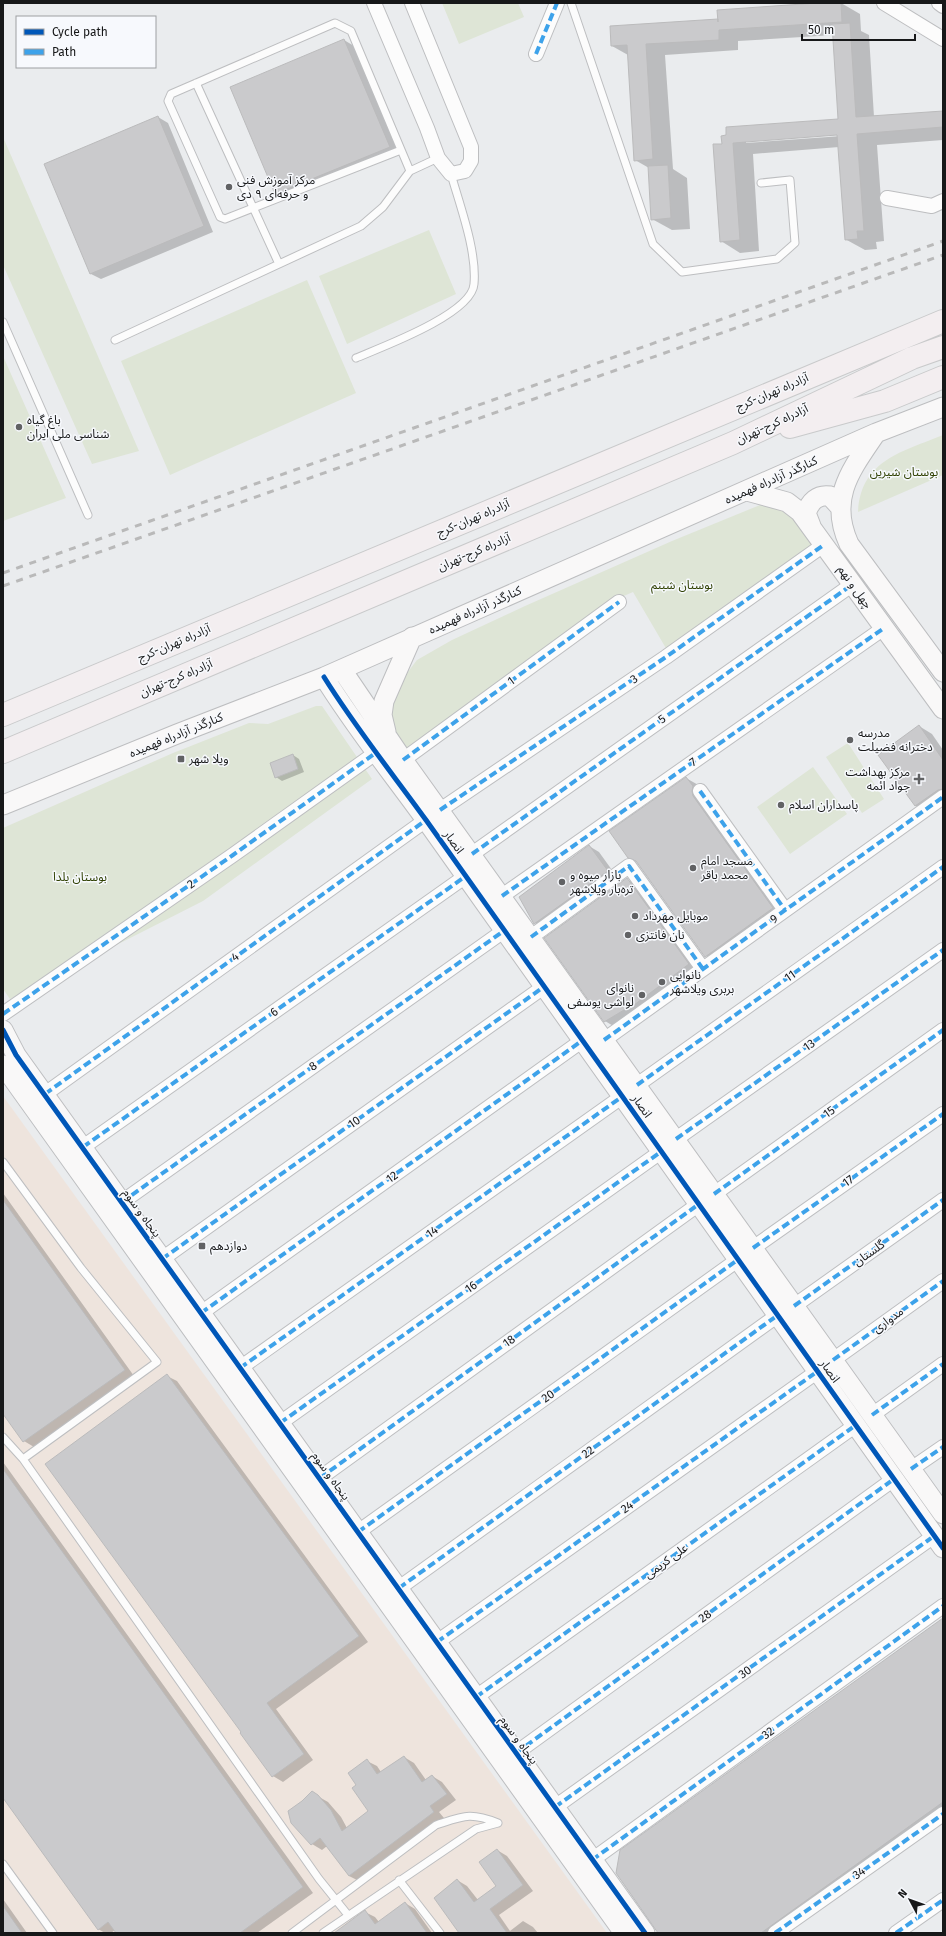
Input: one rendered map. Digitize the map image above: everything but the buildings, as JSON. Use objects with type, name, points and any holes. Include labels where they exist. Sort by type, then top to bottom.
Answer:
[{"type":"highway","name":"آزادراه تهران-کرج","points":[[3,715],[943,320]]},
{"type":"highway","name":"آزادراه کرج-تهران","points":[[3,752],[733,443],[912,358],[943,346]]},
{"type":"highway","points":[[733,443],[885,401],[943,377]]},
{"type":"street","points":[[374,3],[427,128],[438,158],[451,174],[464,170],[471,161],[471,147],[412,3]]},
{"type":"street","points":[[536,54],[557,3]]},
{"type":"street","points":[[884,3],[943,39]]},
{"type":"street","points":[[939,3],[943,6]]},
{"type":"street","points":[[887,198],[932,206],[943,201]]},
{"type":"street","name":"کنارگذر آزادراه فهمیده","points":[[3,805],[178,734],[342,670],[412,637],[876,433],[943,407]]},
{"type":"street","name":"چهل و نهم","points":[[876,433],[851,470],[841,494],[840,507],[843,526],[849,544],[943,672]]},
{"type":"street","name":"چهل و نهم","points":[[747,491],[787,502],[800,512],[825,544],[943,709]]},
{"type":"street","points":[[811,526],[806,513],[812,501],[818,497],[830,496],[840,507]]},
{"type":"street","name":"3","points":[[433,815],[666,657],[825,544]]},
{"type":"street","name":"5","points":[[472,854],[853,584]]},
{"type":"street","name":"1","points":[[403,760],[619,602]]},
{"type":"street","name":"7","points":[[502,896],[884,628]]},
{"type":"street","points":[[382,744],[382,716],[384,702],[412,637]]},
{"type":"street","name":"انصار","points":[[342,670],[382,744],[433,815],[472,854],[604,1040],[630,1090],[707,1199],[739,1259],[939,1542]]},
{"type":"street","name":"انصار","points":[[324,677],[346,713],[403,760],[466,876],[583,1040],[630,1090]]},
{"type":"street","name":"2","points":[[3,1014],[233,855],[382,744]]},
{"type":"street","points":[[700,791],[785,910]]},
{"type":"street","name":"9","points":[[604,1040],[943,797]]},
{"type":"street","name":"4","points":[[45,1094],[433,815]]},
{"type":"street","points":[[531,937],[629,866],[703,969]]},
{"type":"street","name":"11","points":[[630,1090],[943,867]]},
{"type":"street","name":"6","points":[[83,1147],[466,876]]},
{"type":"street","name":"8","points":[[122,1202],[505,930]]},
{"type":"street","name":"13","points":[[669,1145],[943,950]]},
{"type":"street","name":"10","points":[[162,1259],[545,986]]},
{"type":"street","name":"پنجاه و سوم","points":[[3,1030],[8,1062],[624,1933]]},
{"type":"street","name":"15","points":[[707,1199],[943,1030]]},
{"type":"street","name":"12","points":[[201,1313],[583,1040]]},
{"type":"street","name":"پنجاه و سوم","points":[[8,1062],[45,1094],[645,1933]]},
{"type":"street","name":"14","points":[[240,1368],[630,1090]]},
{"type":"street","name":"17","points":[[753,1248],[943,1114]]},
{"type":"street","name":"16","points":[[280,1423],[669,1145]]},
{"type":"street","name":"انصار","points":[[707,1199],[753,1248],[943,1514]]},
{"type":"street","name":"18","points":[[320,1478],[707,1199]]},
{"type":"street","name":"گلستان","points":[[794,1306],[943,1200]]},
{"type":"street","name":"20","points":[[358,1532],[739,1259]]},
{"type":"street","name":"مدواری","points":[[833,1360],[943,1281]]},
{"type":"street","name":"22","points":[[399,1588],[778,1316]]},
{"type":"street","points":[[872,1415],[943,1364]]},
{"type":"street","name":"24","points":[[437,1642],[818,1371]]},
{"type":"street","name":"علی کریمی","points":[[476,1697],[856,1425]]},
{"type":"street","points":[[911,1469],[943,1447]]},
{"type":"street","name":"28","points":[[516,1753],[894,1479]]},
{"type":"street","name":"30","points":[[555,1808],[939,1542]]},
{"type":"street","name":"32","points":[[592,1860],[943,1606]]},
{"type":"street","name":"34","points":[[775,1933],[943,1814]]},
{"type":"street","points":[[896,1933],[943,1900]]},
{"type":"lane","points":[[571,3],[653,244],[682,272],[777,259],[795,243],[790,180],[762,183]]},
{"type":"lane","points":[[401,150],[225,219],[220,217],[168,101],[171,94],[335,23],[351,31],[401,150],[410,172]]},
{"type":"lane","points":[[196,83],[279,264]]},
{"type":"lane","points":[[115,340],[361,226],[383,207],[410,172],[438,158]]},
{"type":"lane","points":[[356,358],[447,317],[464,303],[474,286],[471,248],[451,174]]},
{"type":"lane","points":[[3,322],[88,515]]},
{"type":"lane","points":[[3,1162],[81,1268],[157,1362],[23,1459]]},
{"type":"lane","points":[[3,1438],[23,1459],[336,1901],[348,1915]]},
{"type":"lane","points":[[292,1933],[436,1825],[460,1817],[479,1816],[498,1823],[476,1829],[323,1933]]},
{"type":"lane","points":[[3,1864],[53,1933]]},
{"type":"lane","points":[[399,1880],[440,1933]]},
{"type":"shaded area","points":[[3,1096],[607,1933],[3,1933]]},
{"type":"green space","points":[[442,3],[518,3],[524,17],[459,44]]},
{"type":"green space","points":[[3,137],[139,451],[92,464],[3,265]]},
{"type":"green space","points":[[429,230],[456,294],[347,344],[319,276]]},
{"type":"green space","points":[[307,280],[356,393],[170,475],[121,361]]},
{"type":"green space","name":"باغ گیاه‌ شناسی ملی ایران","points":[[3,356],[66,498],[3,521]]},
{"type":"green space","name":"بوستان شیرین","points":[[943,435],[943,475],[858,512],[861,494],[867,480],[875,469],[886,460],[899,453]]},
{"type":"green space","name":"بوستان شبنم","points":[[760,505],[770,506],[786,511],[817,542],[667,650],[633,592],[610,602],[405,753],[393,731],[390,716],[393,700],[401,681],[417,660],[452,640],[525,606],[672,541]]},
{"type":"green space","name":"بوستان یلدا","points":[[316,706],[322,706],[372,779],[203,901],[10,999],[3,989],[3,828],[173,753],[249,723],[268,724]]},
{"type":"green space","points":[[848,743],[884,799],[862,813],[826,757]]},
{"type":"green space","points":[[813,767],[847,814],[790,854],[757,807]]},
{"type":"railway","points":[[3,573],[943,241]]},
{"type":"railway","points":[[3,586],[943,255]]},
{"type":"marked path","points":[[536,54],[557,3]]},
{"type":"marked path","points":[[440,810],[666,657],[825,544]]},
{"type":"marked path","points":[[472,854],[853,584]]},
{"type":"marked path","points":[[403,760],[619,602]]},
{"type":"marked path","points":[[502,896],[884,628]]},
{"type":"marked path","points":[[3,1014],[233,855],[377,752]]},
{"type":"marked path","points":[[700,791],[785,910]]},
{"type":"marked path","points":[[604,1040],[943,797]]},
{"type":"marked path","points":[[45,1094],[426,820]]},
{"type":"marked path","points":[[531,937],[629,866],[703,969]]},
{"type":"marked path","points":[[637,1085],[943,867]]},
{"type":"marked path","points":[[83,1147],[466,876]]},
{"type":"marked path","points":[[122,1202],[505,930]]},
{"type":"marked path","points":[[676,1139],[943,950]]},
{"type":"marked path","points":[[162,1259],[545,986]]},
{"type":"marked path","points":[[714,1194],[943,1030]]},
{"type":"marked path","points":[[201,1313],[583,1040]]},
{"type":"marked path","points":[[240,1368],[623,1096]]},
{"type":"marked path","points":[[753,1248],[943,1114]]},
{"type":"marked path","points":[[280,1423],[662,1151]]},
{"type":"marked path","points":[[794,1306],[943,1200]]},
{"type":"marked path","points":[[320,1478],[699,1204]]},
{"type":"marked path","points":[[358,1532],[739,1259]]},
{"type":"marked path","points":[[833,1360],[943,1281]]},
{"type":"marked path","points":[[399,1588],[778,1315]]},
{"type":"marked path","points":[[872,1415],[943,1364]]},
{"type":"marked path","points":[[437,1642],[818,1371]]},
{"type":"marked path","points":[[476,1697],[856,1425]]},
{"type":"marked path","points":[[911,1469],[943,1447]]},
{"type":"marked path","points":[[516,1753],[894,1479]]},
{"type":"marked path","points":[[555,1807],[934,1536]]},
{"type":"marked path","points":[[592,1860],[943,1606]]},
{"type":"marked path","points":[[775,1933],[943,1814]]},
{"type":"marked path","points":[[896,1933],[943,1900]]},
{"type":"cycle path","points":[[324,677],[361,732],[426,820],[943,1548]]},
{"type":"cycle path","points":[[3,1030],[16,1055],[645,1933]]},
{"type":"place","name":"مرکز آموزش فنی و حرفه‌ای ۹ دی","points":[[229,187]]},
{"type":"place","name":"باغ گیاه‌ شناسی ملی ایران","points":[[19,427]]},
{"type":"place","name":"مدرسه دخترانه فضیلت","points":[[850,740]]},
{"type":"place","name":"ویلا شهر","points":[[181,759]]},
{"type":"place","name":"مرکز بهداشت جواد ائمه","points":[[919,779]]},
{"type":"place","name":"پاسداران اسلام","points":[[781,805]]},
{"type":"place","name":"مسجد امام محمد باقر","points":[[693,868]]},
{"type":"place","name":"بازار میوه و تره‌بار ویلاشهر","points":[[562,882]]},
{"type":"place","name":"موبایل مهرداد","points":[[635,916]]},
{"type":"place","name":"نان فانتزی","points":[[628,935]]},
{"type":"place","name":"نانوایی بربری ویلاشهر","points":[[662,982]]},
{"type":"place","name":"نانوای لواشی یوسفی","points":[[642,995]]},
{"type":"place","name":"دوازدهم","points":[[202,1246]]}]
